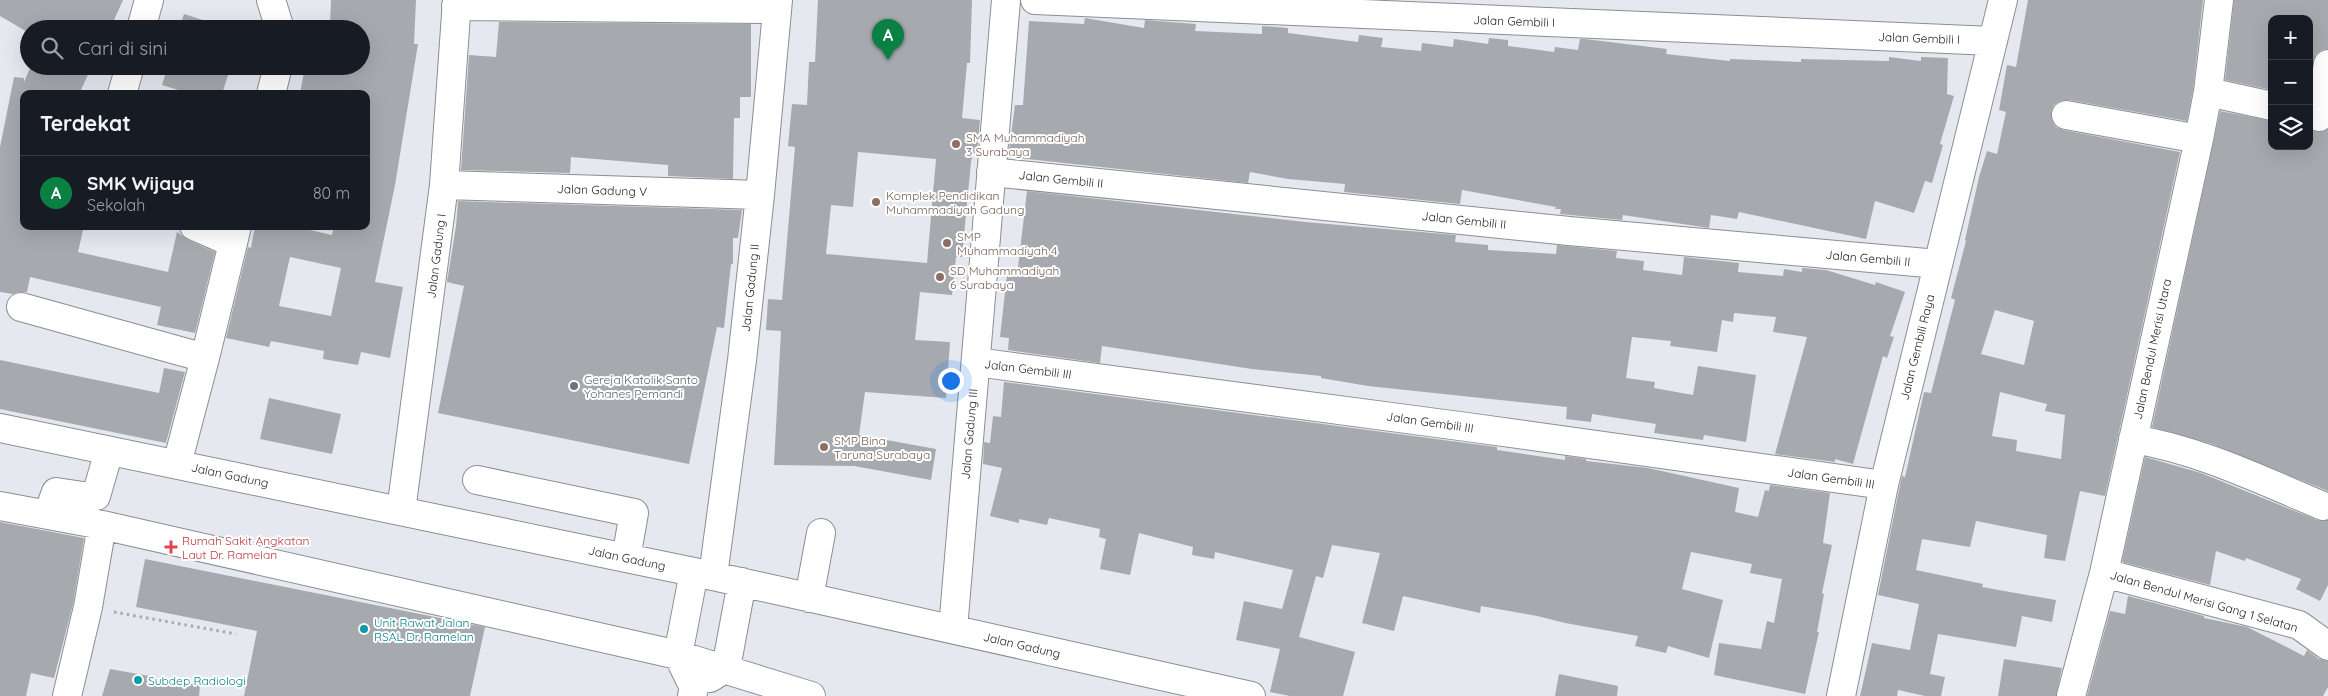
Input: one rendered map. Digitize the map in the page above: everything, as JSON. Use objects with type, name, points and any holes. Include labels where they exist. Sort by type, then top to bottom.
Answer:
[{"type":"street","points":[[143,20],[149,0]]},
{"type":"street","points":[[271,0],[277,20]]},
{"type":"street","name":"Jalan Gadung III","points":[[953,629],[1006,0]]},
{"type":"street","name":"Jalan Gembili I","points":[[1035,0],[1993,41]]},
{"type":"street","name":"Jalan Gembili Raya","points":[[1841,696],[1884,485],[2003,0]]},
{"type":"street","name":"Jalan Bendul Merisi Utara","points":[[2071,696],[2104,573],[2199,139],[2208,92],[2219,0]]},
{"type":"street","points":[[457,3],[777,4]]},
{"type":"street","name":"Jalan Gadung I","points":[[401,511],[444,185],[457,3]]},
{"type":"street","name":"Jalan Gadung II","points":[[678,655],[704,574],[742,360],[760,195],[777,4]]},
{"type":"street","points":[[2319,117],[2328,64]]},
{"type":"street","points":[[123,90],[127,75]]},
{"type":"street","points":[[272,90],[276,75]]},
{"type":"street","points":[[2208,92],[2268,105]]},
{"type":"street","points":[[2066,115],[2199,139]]},
{"type":"street","name":"Jalan Gembili II","points":[[992,172],[1579,232],[1938,264]]},
{"type":"street","name":"Jalan Gadung V","points":[[444,185],[760,195]]},
{"type":"street","points":[[177,464],[206,358],[235,235],[212,230]]},
{"type":"street","points":[[21,308],[206,358]]},
{"type":"street","name":"Jalan Gembili III","points":[[976,362],[1476,428],[1884,485]]},
{"type":"street","name":"Jalan Gadung","points":[[0,428],[742,582],[1251,696]]},
{"type":"street","points":[[2133,438],[2170,445],[2230,467],[2323,506]]},
{"type":"street","points":[[48,514],[56,492],[90,497],[96,496],[109,451]]},
{"type":"street","points":[[477,480],[634,513],[626,558]]},
{"type":"street","points":[[0,506],[102,525],[678,655],[726,668],[811,696]]},
{"type":"street","points":[[67,696],[88,607],[102,525]]},
{"type":"street","points":[[809,598],[821,533]]},
{"type":"street","name":"Jalan Bendul Merisi Gang 1 Selatan","points":[[2104,573],[2299,626],[2328,646]]},
{"type":"street","points":[[678,655],[693,692],[726,668],[742,582]]},
{"type":"path","points":[[88,607],[236,634]]},
{"type":"building","points":[[0,0],[123,0],[114,20],[20,20],[20,28],[0,16]]},
{"type":"building","points":[[331,0],[416,0],[414,44],[418,44],[395,185],[375,282],[403,287],[390,358],[361,352],[358,365],[323,359],[324,351],[271,341],[269,347],[226,338],[248,247],[251,248],[254,230],[310,230],[332,235],[333,230],[370,230],[370,90],[301,90],[303,75],[370,75],[370,20],[330,20]],"holes":[[[290,257],[341,268],[331,316],[279,306]]]},
{"type":"building","points":[[818,0],[972,0],[970,63],[967,63],[962,118],[980,120],[977,154],[973,154],[971,162],[962,257],[956,257],[952,295],[920,292],[915,340],[950,342],[946,398],[865,392],[859,435],[936,449],[931,480],[854,466],[774,465],[781,331],[766,330],[768,299],[782,300],[795,147],[788,146],[792,104],[807,105],[809,62],[815,62]],"holes":[[[858,152],[936,159],[927,263],[826,254],[831,205],[853,207]]]},
{"type":"building","points":[[2028,0],[2203,0],[2193,90],[2187,121],[2069,100],[2060,101],[2054,105],[2051,112],[2052,121],[2056,127],[2063,130],[2180,152],[2105,496],[2080,491],[2065,561],[2044,558],[2047,535],[1976,521],[1970,547],[1922,539],[1916,570],[1983,584],[1982,587],[2056,600],[2052,622],[2022,616],[2016,647],[1938,634],[1930,674],[1945,677],[1941,696],[1925,696],[1898,690],[1897,696],[1860,696],[1872,643],[1910,650],[1919,604],[1878,595],[1902,476],[1905,477],[1924,392],[1931,393],[1955,300],[1951,298],[1966,241],[1979,177],[1987,151],[1997,154],[2006,112],[1999,110],[2007,65],[2016,67]],"holes":[[[1995,310],[2034,321],[2024,365],[1981,354]],[[2000,392],[2047,404],[2045,411],[2065,415],[2061,459],[2016,451],[2017,440],[1992,436]]]},
{"type":"building","points":[[2234,0],[2328,0],[2328,49],[2316,54],[2313,66],[2313,15],[2268,15],[2268,89],[2225,80]]},
{"type":"building","points":[[184,14],[203,20],[182,20]]},
{"type":"building","points":[[1085,18],[1144,28],[1145,20],[1196,24],[1195,31],[1262,34],[1262,26],[1288,28],[1288,33],[1358,42],[1359,35],[1383,38],[1381,47],[1421,51],[1422,43],[1453,47],[1454,39],[1488,44],[1489,38],[1508,40],[1508,46],[1554,52],[1555,47],[1578,50],[1580,39],[1585,39],[1667,49],[1666,54],[1730,61],[1730,59],[1801,62],[1801,59],[1889,61],[1889,57],[1921,61],[1921,57],[1948,58],[1947,94],[1954,96],[1940,144],[1943,145],[1932,183],[1925,181],[1914,213],[1875,201],[1866,239],[1739,212],[1737,219],[1711,215],[1709,228],[1623,215],[1622,220],[1560,214],[1561,209],[1555,209],[1556,207],[1462,190],[1460,204],[1344,192],[1345,184],[1288,179],[1250,172],[1248,183],[1008,157],[1015,105],[1023,105],[1029,21],[1084,24]]},
{"type":"building","points":[[499,22],[751,24],[751,97],[740,97],[740,118],[734,118],[733,179],[668,176],[668,165],[571,157],[570,173],[461,170],[469,55],[496,57]]},
{"type":"building","points":[[27,75],[88,75],[81,90],[20,90],[20,230],[83,230],[78,252],[168,272],[177,232],[188,240],[215,252],[195,333],[157,325],[161,307],[30,277],[27,292],[13,294],[0,292],[0,147],[14,77],[24,78],[24,82]]},
{"type":"building","points":[[165,75],[228,75],[223,90],[178,90],[162,85]]},
{"type":"building","points":[[2220,111],[2268,120],[2268,150],[2313,150],[2313,130],[2317,132],[2328,129],[2328,491],[2212,444],[2152,427]]},
{"type":"building","points":[[1027,191],[1305,222],[1456,235],[1455,242],[1488,245],[1488,250],[1556,254],[1557,245],[1617,251],[1616,258],[1644,261],[1643,270],[1682,275],[1684,257],[1739,263],[1738,272],[1783,276],[1784,269],[1802,272],[1802,268],[1826,270],[1875,285],[1876,282],[1905,292],[1890,336],[1894,337],[1887,358],[1883,356],[1853,464],[1835,459],[1835,462],[1775,454],[1807,337],[1773,332],[1776,317],[1734,313],[1733,322],[1722,320],[1717,352],[1670,346],[1671,341],[1632,337],[1626,378],[1655,382],[1654,388],[1693,395],[1698,366],[1756,375],[1746,442],[1704,435],[1703,440],[1654,433],[1656,424],[1592,414],[1591,422],[1566,419],[1567,407],[1368,386],[1321,378],[1321,376],[1252,369],[1102,346],[1100,363],[1008,350],[1009,338],[1000,337],[1007,275],[1017,276]]},
{"type":"building","points":[[458,201],[742,210],[738,238],[733,238],[733,264],[731,264],[724,328],[717,327],[689,464],[438,413],[464,286],[447,282]]},
{"type":"building","points":[[0,360],[159,393],[164,368],[185,372],[166,443],[0,409]]},
{"type":"building","points":[[1004,382],[1497,447],[1497,450],[1565,460],[1565,456],[1586,459],[1586,461],[1648,468],[1739,488],[1735,512],[1758,517],[1765,490],[1769,491],[1770,485],[1830,493],[1823,543],[1832,545],[1822,593],[1824,594],[1817,632],[1819,632],[1805,694],[1714,675],[1719,643],[1761,649],[1767,621],[1774,623],[1782,579],[1750,573],[1752,564],[1691,552],[1682,589],[1723,600],[1709,658],[1668,646],[1666,653],[1635,646],[1638,636],[1481,606],[1480,613],[1403,596],[1394,631],[1362,623],[1380,553],[1332,545],[1323,578],[1316,576],[1299,637],[1355,652],[1343,696],[1290,696],[1270,692],[1280,649],[1236,640],[1244,601],[1282,609],[1293,570],[1215,552],[1214,559],[1192,555],[1193,547],[1139,533],[1130,575],[1100,569],[1106,539],[1099,537],[1100,529],[1049,518],[1047,525],[1019,519],[1019,523],[990,516],[1002,468],[983,464],[984,442],[990,443],[993,416],[1001,417]]},
{"type":"building","points":[[269,398],[341,414],[332,454],[260,439]]},
{"type":"building","points":[[2145,457],[2201,473],[2317,520],[2328,520],[2328,585],[2320,601],[2296,589],[2301,579],[2246,558],[2245,561],[2216,551],[2210,585],[2122,562]]},
{"type":"building","points":[[0,522],[84,538],[73,604],[54,678],[31,673],[26,696],[0,696]]},
{"type":"building","name":"Unit Rawat Jalan RSAL Dr. Ramelan","points":[[145,559],[485,627],[470,696],[244,696],[257,631],[136,607]]},
{"type":"building","points":[[2128,596],[2204,616],[2204,618],[2247,627],[2304,656],[2307,650],[2319,659],[2328,661],[2328,687],[2323,696],[2087,696],[2110,611],[2125,614]]},
{"type":"building","points":[[2004,659],[2062,668],[2056,696],[1998,696]]},
{"type":"building","name":"Subdep Radiologi","points":[[110,669],[200,685],[199,696],[102,696]]},
{"type":"building","points":[[1559,674],[1618,686],[1617,696],[1555,696]]},
{"type":"place","name":"SMK Wijaya","points":[[888,60]]},
{"type":"place","name":"SMA Muhammadiyah 3 Surabaya","points":[[956,144]]},
{"type":"place","name":"Komplek Pendidikan Muhammadiyah Gadung","points":[[876,202]]},
{"type":"place","name":"SMP Muhammadiyah 4","points":[[947,243]]},
{"type":"place","name":"SD Muhammadiyah 6 Surabaya","points":[[940,277]]},
{"type":"place","name":"Gereja Katolik Santo Yohanes Pemandi","points":[[574,386]]},
{"type":"place","name":"SMP Bina Taruna Surabaya","points":[[824,447]]},
{"type":"place","name":"Rumah Sakit Angkatan Laut Dr. Ramelan","points":[[171,547]]},
{"type":"place","name":"Unit Rawat Jalan RSAL Dr. Ramelan","points":[[364,629]]},
{"type":"place","name":"Subdep Radiologi","points":[[138,680]]}]
